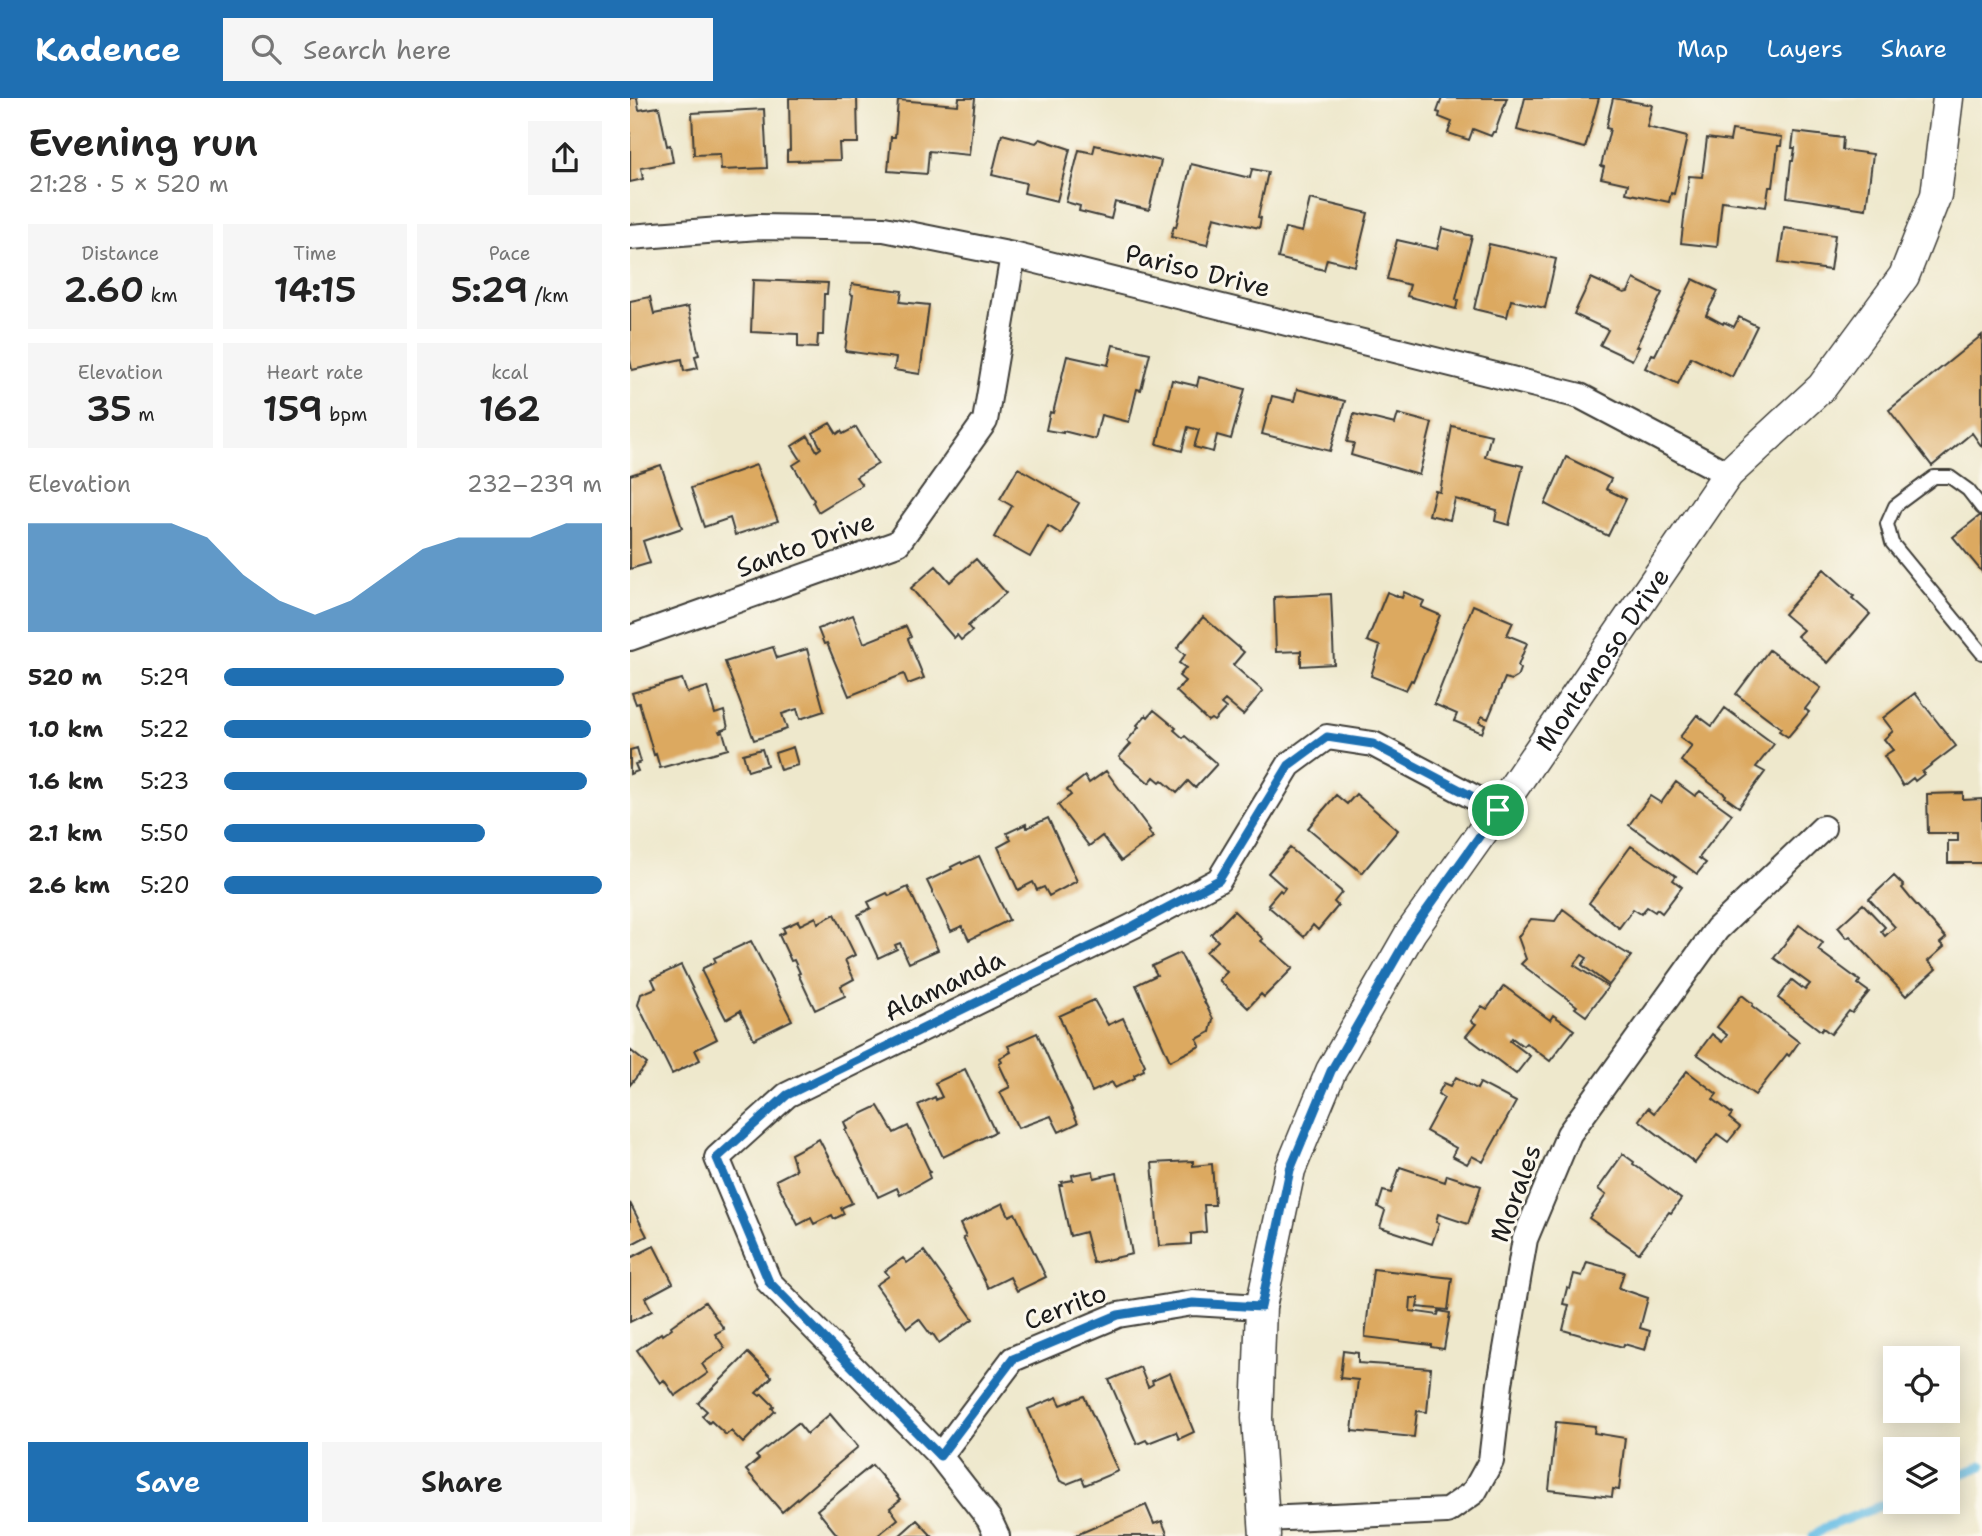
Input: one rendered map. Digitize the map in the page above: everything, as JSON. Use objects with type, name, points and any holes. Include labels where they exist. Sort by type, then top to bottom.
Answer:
[{"type":"street","name":"Montanoso Drive","points":[[1265,1527],[1257,1418],[1261,1307],[1290,1170],[1331,1071],[1411,932],[1498,810],[1728,474],[1822,387],[1904,276],[1936,195],[1948,98]]},
{"type":"street","name":"Pariso Drive","points":[[630,237],[758,227],[884,229],[1013,255],[1580,396],[1728,474]]},
{"type":"street","name":"Santo Drive","points":[[630,638],[898,543],[985,421],[1013,255]]},
{"type":"street","name":"Alamanda","points":[[940,1456],[769,1282],[717,1158],[787,1095],[1135,925],[1219,880],[1289,765],[1327,737],[1373,744],[1498,810]]},
{"type":"street","name":"Morales","points":[[1265,1527],[1447,1511],[1474,1492],[1491,1461],[1500,1384],[1525,1239],[1569,1134],[1717,929],[1823,828]]},
{"type":"street","name":"Cerrito","points":[[940,1456],[1013,1359],[1118,1315],[1193,1303],[1261,1307]]},
{"type":"street","points":[[940,1456],[989,1519],[997,1536]]},
{"type":"lane","points":[[1982,508],[1968,490],[1950,477],[1934,477],[1895,506],[1887,524],[1892,543],[1982,653]]},
{"type":"building","points":[[630,98],[637,98],[639,110],[659,107],[673,162],[641,168],[643,179],[630,182]]},
{"type":"building","points":[[789,98],[857,98],[858,143],[839,143],[840,160],[787,161],[787,151],[790,150]]},
{"type":"building","points":[[959,98],[975,98],[969,155],[929,151],[927,174],[888,171],[891,137],[895,137],[898,100],[958,105]]},
{"type":"building","points":[[1442,98],[1507,98],[1495,132],[1491,136],[1473,129],[1469,140],[1448,133],[1452,122],[1439,117],[1440,113],[1437,112]]},
{"type":"building","points":[[1525,98],[1599,98],[1585,148],[1517,130]]},
{"type":"building","points":[[1613,98],[1652,105],[1647,127],[1687,137],[1674,194],[1671,193],[1669,202],[1626,193],[1628,184],[1601,178],[1604,167],[1601,166],[1610,129],[1606,128]]},
{"type":"building","points":[[764,109],[767,168],[721,170],[720,154],[694,155],[692,113]]},
{"type":"building","points":[[1732,130],[1782,137],[1781,146],[1778,146],[1773,187],[1769,187],[1766,207],[1722,201],[1717,247],[1681,243],[1689,176],[1702,177],[1707,138],[1730,141]]},
{"type":"building","points":[[1794,132],[1843,138],[1842,150],[1873,154],[1866,209],[1787,197],[1795,148],[1792,148]]},
{"type":"building","points":[[1002,134],[1036,143],[1040,139],[1070,149],[1057,201],[1024,193],[1026,183],[992,175]]},
{"type":"building","points":[[1095,145],[1161,161],[1149,210],[1115,202],[1111,219],[1079,211],[1080,206],[1066,202],[1079,150],[1093,153]]},
{"type":"building","points":[[1191,164],[1250,178],[1252,169],[1268,172],[1258,217],[1261,218],[1259,228],[1214,217],[1207,245],[1171,237],[1174,226],[1176,227]]},
{"type":"building","points":[[1310,199],[1368,213],[1355,266],[1327,259],[1324,270],[1278,258],[1285,228],[1302,232]]},
{"type":"building","points":[[1442,228],[1472,236],[1456,299],[1456,309],[1407,296],[1410,285],[1387,279],[1397,240],[1437,249]]},
{"type":"building","points":[[1784,228],[1835,235],[1830,270],[1779,263]]},
{"type":"building","points":[[1489,244],[1556,259],[1545,308],[1511,300],[1507,317],[1474,309]]},
{"type":"building","points":[[1591,278],[1624,293],[1628,292],[1634,279],[1662,293],[1632,360],[1600,345],[1608,330],[1574,314]]},
{"type":"building","points":[[1693,279],[1718,291],[1706,315],[1734,327],[1739,317],[1757,326],[1732,377],[1691,357],[1678,384],[1645,368],[1652,354],[1655,355]]},
{"type":"building","points":[[753,280],[828,283],[827,294],[824,294],[823,335],[818,335],[817,348],[798,347],[798,334],[751,332]]},
{"type":"building","points":[[852,284],[902,291],[900,302],[929,305],[920,374],[894,370],[896,358],[845,351],[853,295],[850,294]]},
{"type":"building","points":[[650,297],[654,314],[688,307],[699,355],[695,356],[698,368],[684,371],[682,359],[632,370],[630,301]]},
{"type":"building","points":[[1982,335],[1982,447],[1972,433],[1932,466],[1889,410]]},
{"type":"building","points":[[1113,345],[1150,353],[1141,390],[1137,389],[1129,422],[1101,415],[1095,439],[1046,430],[1067,356],[1108,365]]},
{"type":"building","points":[[1199,377],[1245,389],[1231,439],[1217,435],[1213,452],[1194,447],[1199,430],[1188,427],[1182,451],[1157,444],[1172,380],[1197,386]]},
{"type":"building","points":[[1297,389],[1345,401],[1330,451],[1262,434],[1272,396],[1294,401]]},
{"type":"building","points":[[1354,414],[1395,424],[1398,414],[1432,423],[1419,475],[1351,455],[1354,443],[1347,442]]},
{"type":"building","points":[[830,423],[837,434],[856,427],[878,464],[856,477],[862,485],[818,512],[814,500],[793,465],[801,460],[792,446],[808,436],[817,451],[821,448],[813,433]]},
{"type":"building","points":[[1452,426],[1491,435],[1485,457],[1523,466],[1509,525],[1495,521],[1497,510],[1455,499],[1450,520],[1429,515],[1435,491],[1440,492]]},
{"type":"building","points":[[1566,457],[1611,479],[1606,489],[1626,499],[1608,536],[1545,504]]},
{"type":"building","points":[[661,465],[682,528],[643,541],[650,563],[630,569],[630,475]]},
{"type":"building","points":[[756,465],[778,521],[735,535],[730,518],[704,527],[691,488]]},
{"type":"building","points":[[1018,468],[1079,503],[1061,534],[1048,526],[1030,557],[994,537],[1012,506],[1000,499]]},
{"type":"building","points":[[1982,514],[1982,572],[1953,537]]},
{"type":"building","points":[[976,559],[1006,593],[968,626],[972,631],[961,640],[957,635],[954,638],[911,588],[936,566],[950,582]]},
{"type":"building","points":[[1824,569],[1870,614],[1828,663],[1797,636],[1803,630],[1784,614]]},
{"type":"building","points":[[1387,592],[1402,598],[1404,592],[1424,601],[1421,607],[1440,615],[1413,681],[1411,680],[1406,690],[1371,676],[1380,646],[1367,641]]},
{"type":"building","points":[[1331,594],[1334,664],[1301,666],[1301,651],[1276,652],[1274,597]]},
{"type":"building","points":[[1473,605],[1513,622],[1507,635],[1527,643],[1518,666],[1520,669],[1517,677],[1512,680],[1505,678],[1488,719],[1482,716],[1479,722],[1485,725],[1482,733],[1454,721],[1457,714],[1434,704]]},
{"type":"building","points":[[853,615],[864,643],[906,626],[911,637],[908,639],[924,678],[908,684],[904,674],[849,696],[827,643],[824,644],[818,629]]},
{"type":"building","points":[[1203,617],[1244,652],[1233,665],[1263,691],[1243,715],[1225,700],[1221,704],[1226,708],[1214,721],[1208,721],[1176,691],[1185,681],[1179,676],[1186,668],[1179,663],[1185,655],[1177,648]]},
{"type":"building","points":[[773,647],[777,658],[807,649],[824,711],[800,719],[797,709],[782,714],[787,729],[754,740],[725,662]]},
{"type":"building","points":[[1769,650],[1821,688],[1805,709],[1809,712],[1788,737],[1779,731],[1781,728],[1736,694]]},
{"type":"building","points":[[682,679],[687,693],[707,687],[715,714],[724,711],[728,728],[719,731],[723,732],[728,749],[660,768],[639,703],[636,704],[632,693]]},
{"type":"building","points":[[1915,693],[1956,746],[1922,772],[1924,774],[1915,781],[1913,778],[1903,786],[1884,756],[1893,750],[1884,739],[1893,731],[1883,718]]},
{"type":"building","points":[[1725,708],[1774,744],[1756,767],[1765,772],[1739,807],[1681,761],[1692,746],[1680,737],[1697,715],[1712,726]]},
{"type":"building","points":[[1154,710],[1176,728],[1174,730],[1183,738],[1185,736],[1217,764],[1195,788],[1188,781],[1177,793],[1162,780],[1160,782],[1154,777],[1149,783],[1119,757],[1131,744],[1127,741],[1139,727],[1137,725]]},
{"type":"building","points":[[793,747],[798,765],[780,770],[775,753]]},
{"type":"building","points":[[637,748],[641,762],[635,764],[638,771],[630,774],[630,750]]},
{"type":"building","points":[[762,749],[767,765],[748,771],[743,754]]},
{"type":"building","points":[[1106,771],[1153,837],[1121,861],[1102,836],[1089,846],[1058,805],[1071,795],[1067,790],[1085,776],[1089,783]]},
{"type":"building","points":[[1676,782],[1695,796],[1700,791],[1732,814],[1699,858],[1706,863],[1697,874],[1629,825],[1650,796],[1661,803]]},
{"type":"building","points":[[1963,793],[1963,800],[1982,799],[1982,863],[1948,863],[1948,841],[1958,841],[1958,833],[1928,833],[1927,794]]},
{"type":"building","points":[[1356,794],[1398,830],[1362,873],[1308,828],[1336,795],[1347,804]]},
{"type":"building","points":[[1048,818],[1077,881],[1049,896],[1044,887],[1037,890],[1033,882],[1018,890],[998,847],[1011,840],[1007,833],[1026,824],[1027,828]]},
{"type":"building","points":[[1631,846],[1676,876],[1673,880],[1682,887],[1662,913],[1647,907],[1641,914],[1633,909],[1619,928],[1589,903]]},
{"type":"building","points":[[1290,848],[1342,892],[1334,902],[1338,906],[1318,930],[1313,925],[1304,937],[1268,904],[1285,888],[1268,873]]},
{"type":"building","points":[[979,856],[1009,920],[969,940],[962,926],[951,931],[927,881],[961,862],[962,864]]},
{"type":"building","points":[[1894,876],[1946,938],[1940,943],[1944,947],[1928,961],[1936,969],[1906,996],[1850,936],[1847,938],[1838,927],[1863,904],[1885,927],[1881,931],[1885,936],[1895,927],[1869,899]]},
{"type":"building","points":[[908,887],[938,950],[909,963],[900,943],[895,945],[897,949],[878,958],[858,915],[871,908],[868,902]]},
{"type":"building","points":[[1563,909],[1631,956],[1609,985],[1582,965],[1587,958],[1582,955],[1574,965],[1608,987],[1586,1016],[1575,1008],[1577,1006],[1521,964],[1526,959],[1518,937],[1531,919],[1555,921]]},
{"type":"building","points":[[1234,911],[1263,939],[1261,941],[1293,968],[1264,997],[1261,994],[1248,1008],[1219,980],[1227,972],[1206,952],[1218,941],[1211,934]]},
{"type":"building","points":[[835,914],[855,955],[845,960],[854,979],[841,986],[845,996],[815,1010],[794,960],[791,961],[779,935],[785,932],[783,928],[798,921],[800,925],[816,917],[818,923]]},
{"type":"building","points":[[1799,925],[1823,943],[1818,950],[1860,981],[1858,984],[1869,992],[1831,1034],[1823,1028],[1821,1031],[1778,998],[1792,980],[1805,990],[1810,984],[1774,958]]},
{"type":"building","points":[[751,941],[792,1020],[754,1039],[740,1011],[726,1019],[702,972],[703,968],[716,962],[714,958]]},
{"type":"building","points":[[1180,953],[1213,1019],[1210,1032],[1197,1039],[1200,1046],[1170,1061],[1136,985],[1157,975],[1152,966]]},
{"type":"building","points":[[681,965],[717,1039],[695,1050],[700,1060],[672,1074],[638,1005],[641,994],[656,988],[652,979]]},
{"type":"building","points":[[1504,986],[1550,1020],[1553,1015],[1574,1030],[1550,1061],[1526,1043],[1523,1046],[1512,1038],[1510,1041],[1530,1056],[1516,1074],[1466,1036],[1476,1024],[1471,1021],[1482,1006],[1487,1009]]},
{"type":"building","points":[[1742,995],[1752,1006],[1799,1042],[1755,1095],[1697,1054],[1712,1034],[1722,1042],[1727,1035],[1717,1027]]},
{"type":"building","points":[[1094,1000],[1108,1025],[1123,1018],[1145,1065],[1144,1070],[1134,1075],[1135,1078],[1115,1088],[1112,1082],[1092,1092],[1059,1016]]},
{"type":"building","points":[[1037,1033],[1078,1123],[1059,1132],[1051,1116],[1018,1128],[1000,1092],[1010,1087],[999,1064],[1002,1062],[1000,1058],[1011,1052],[1008,1046]]},
{"type":"building","points":[[630,1050],[647,1064],[630,1085]]},
{"type":"building","points":[[965,1069],[995,1132],[943,1157],[918,1105],[935,1097],[936,1100],[942,1097],[935,1083]]},
{"type":"building","points":[[1687,1071],[1717,1094],[1713,1099],[1732,1114],[1729,1118],[1740,1127],[1728,1142],[1717,1134],[1695,1163],[1639,1120],[1648,1108],[1654,1113]]},
{"type":"building","points":[[1456,1077],[1477,1089],[1480,1083],[1516,1102],[1483,1162],[1472,1156],[1467,1164],[1452,1156],[1456,1148],[1426,1131],[1444,1098],[1438,1094],[1444,1083],[1451,1086]]},
{"type":"building","points":[[878,1106],[894,1133],[908,1126],[930,1172],[930,1178],[900,1195],[897,1188],[878,1197],[845,1130],[847,1129],[844,1122]]},
{"type":"building","points":[[819,1139],[852,1203],[841,1208],[844,1214],[834,1219],[832,1215],[814,1224],[811,1218],[798,1225],[776,1180],[796,1170],[791,1154]]},
{"type":"building","points":[[1623,1154],[1681,1199],[1639,1253],[1589,1218],[1606,1195],[1598,1189]]},
{"type":"building","points":[[1193,1161],[1193,1166],[1212,1164],[1215,1205],[1204,1205],[1206,1232],[1191,1234],[1191,1244],[1159,1246],[1152,1163]]},
{"type":"building","points":[[1400,1167],[1445,1182],[1447,1175],[1481,1186],[1468,1224],[1438,1214],[1436,1222],[1439,1223],[1432,1244],[1380,1227],[1385,1211],[1378,1207],[1383,1191],[1391,1193]]},
{"type":"building","points":[[1093,1171],[1094,1178],[1117,1173],[1132,1254],[1093,1263],[1085,1232],[1070,1236],[1059,1185],[1062,1185],[1061,1182],[1073,1180],[1072,1175]]},
{"type":"building","points":[[630,1203],[647,1236],[630,1245]]},
{"type":"building","points":[[1003,1203],[1009,1216],[1015,1213],[1046,1277],[1017,1291],[1010,1277],[988,1288],[963,1238],[966,1237],[960,1224]]},
{"type":"building","points":[[654,1246],[673,1283],[645,1298],[652,1311],[630,1322],[630,1258]]},
{"type":"building","points":[[924,1251],[973,1319],[939,1343],[919,1319],[907,1328],[876,1285],[889,1276],[885,1271],[903,1258],[907,1263]]},
{"type":"building","points":[[1587,1262],[1624,1272],[1619,1288],[1648,1298],[1640,1328],[1650,1331],[1645,1350],[1624,1344],[1623,1347],[1563,1330],[1569,1305],[1563,1304],[1567,1288],[1570,1289],[1574,1274],[1582,1276]]},
{"type":"building","points":[[1373,1269],[1452,1278],[1448,1310],[1417,1307],[1419,1298],[1411,1298],[1410,1311],[1438,1315],[1439,1311],[1450,1313],[1444,1349],[1365,1337]]},
{"type":"building","points":[[705,1302],[724,1329],[715,1334],[725,1348],[702,1364],[708,1373],[675,1396],[664,1380],[660,1383],[637,1350],[672,1328],[671,1326]]},
{"type":"building","points":[[1343,1351],[1358,1353],[1358,1363],[1431,1368],[1427,1412],[1417,1411],[1414,1437],[1352,1431],[1358,1380],[1340,1378]]},
{"type":"building","points":[[748,1353],[772,1377],[756,1393],[760,1396],[762,1394],[774,1406],[772,1408],[775,1411],[743,1443],[731,1431],[726,1435],[711,1421],[709,1423],[702,1416],[707,1411],[698,1403]]},
{"type":"building","points":[[1140,1367],[1148,1387],[1153,1384],[1152,1381],[1170,1373],[1194,1432],[1179,1439],[1176,1432],[1148,1443],[1146,1440],[1137,1444],[1109,1380]]},
{"type":"building","points":[[1084,1396],[1118,1471],[1085,1485],[1082,1478],[1067,1484],[1060,1481],[1028,1409],[1057,1397],[1061,1405]]},
{"type":"building","points":[[830,1414],[858,1447],[782,1512],[746,1470],[759,1459],[756,1456],[798,1423],[807,1434]]},
{"type":"building","points":[[1556,1422],[1595,1426],[1594,1433],[1625,1438],[1619,1490],[1613,1489],[1612,1497],[1549,1490]]},
{"type":"building","points":[[872,1465],[901,1499],[890,1508],[898,1519],[877,1536],[838,1536],[817,1510]]},
{"type":"building","points":[[1146,1505],[1154,1524],[1162,1521],[1168,1536],[1074,1536]]},
{"type":"building","points":[[917,1520],[932,1536],[899,1536]]},
{"type":"waterway","points":[[1960,1474],[1982,1466]]},
{"type":"waterway","points":[[1813,1536],[1824,1528],[1883,1505]]},
{"type":"route","points":[[1327,737],[1373,744],[1498,810],[1411,932],[1331,1071],[1290,1170],[1261,1307],[1193,1303],[1118,1315],[1013,1359],[940,1456],[769,1282],[717,1158],[787,1095],[1135,925],[1219,880],[1289,765],[1327,737]]}]
